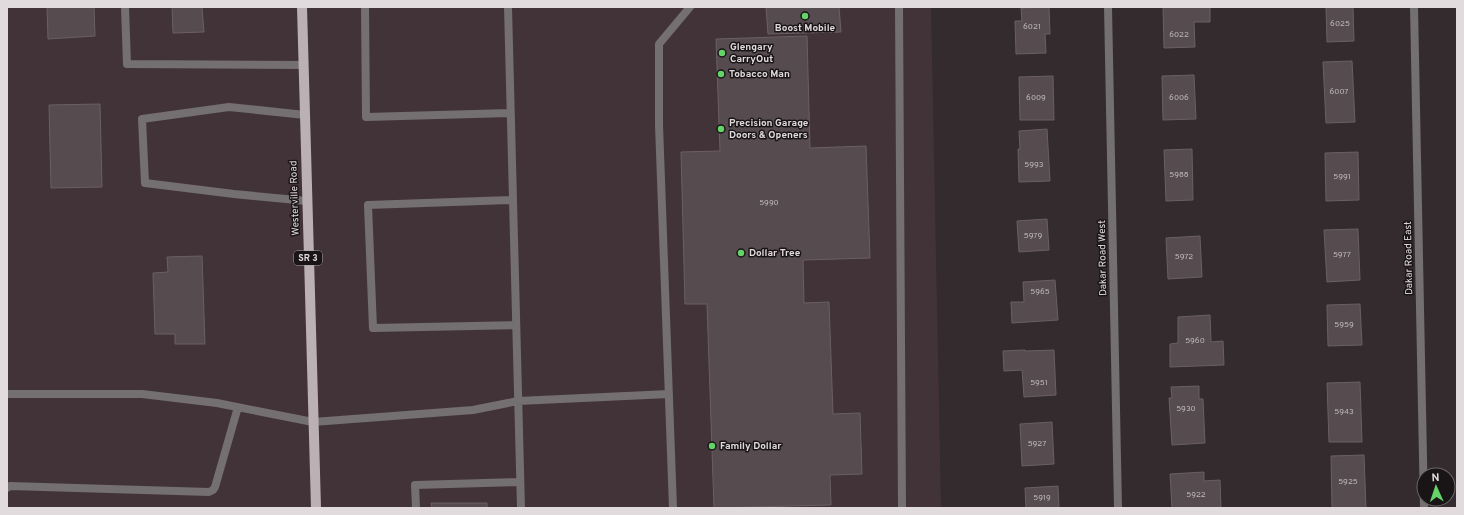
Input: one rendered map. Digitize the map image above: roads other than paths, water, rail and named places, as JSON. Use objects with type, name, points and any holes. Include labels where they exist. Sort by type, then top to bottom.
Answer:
[{"type":"main road","name":"Westerville Road","points":[[302,7],[316,508]]},
{"type":"street","points":[[125,7],[127,64],[304,65]]},
{"type":"street","points":[[365,7],[366,117],[510,113]]},
{"type":"street","points":[[508,7],[521,508]]},
{"type":"street","points":[[673,508],[658,125],[659,44],[690,7]]},
{"type":"street","points":[[900,7],[902,508]]},
{"type":"street","name":"Dakar Road West","points":[[1108,7],[1118,508]]},
{"type":"street","name":"Dakar Road East","points":[[1414,7],[1424,508]]},
{"type":"street","points":[[305,115],[229,107],[142,119],[145,183],[307,201]]},
{"type":"street","points":[[513,200],[368,205],[373,328],[516,325]]},
{"type":"street","points":[[7,394],[142,394],[216,403],[313,422],[473,410],[518,401],[669,394]]},
{"type":"street","points":[[7,488],[10,486],[209,492],[215,487],[238,407]]},
{"type":"street","points":[[416,508],[415,485],[520,482]]},
{"type":"place","name":"Boost Mobile","points":[[805,16]]},
{"type":"place","name":"Glengary CarryOut","points":[[722,53]]},
{"type":"place","name":"Tobacco Man","points":[[721,74]]},
{"type":"place","name":"Precision Garage Doors & Openers","points":[[721,129]]},
{"type":"place","name":"Dollar Tree","points":[[741,253]]},
{"type":"place","name":"Family Dollar","points":[[712,446]]}]
